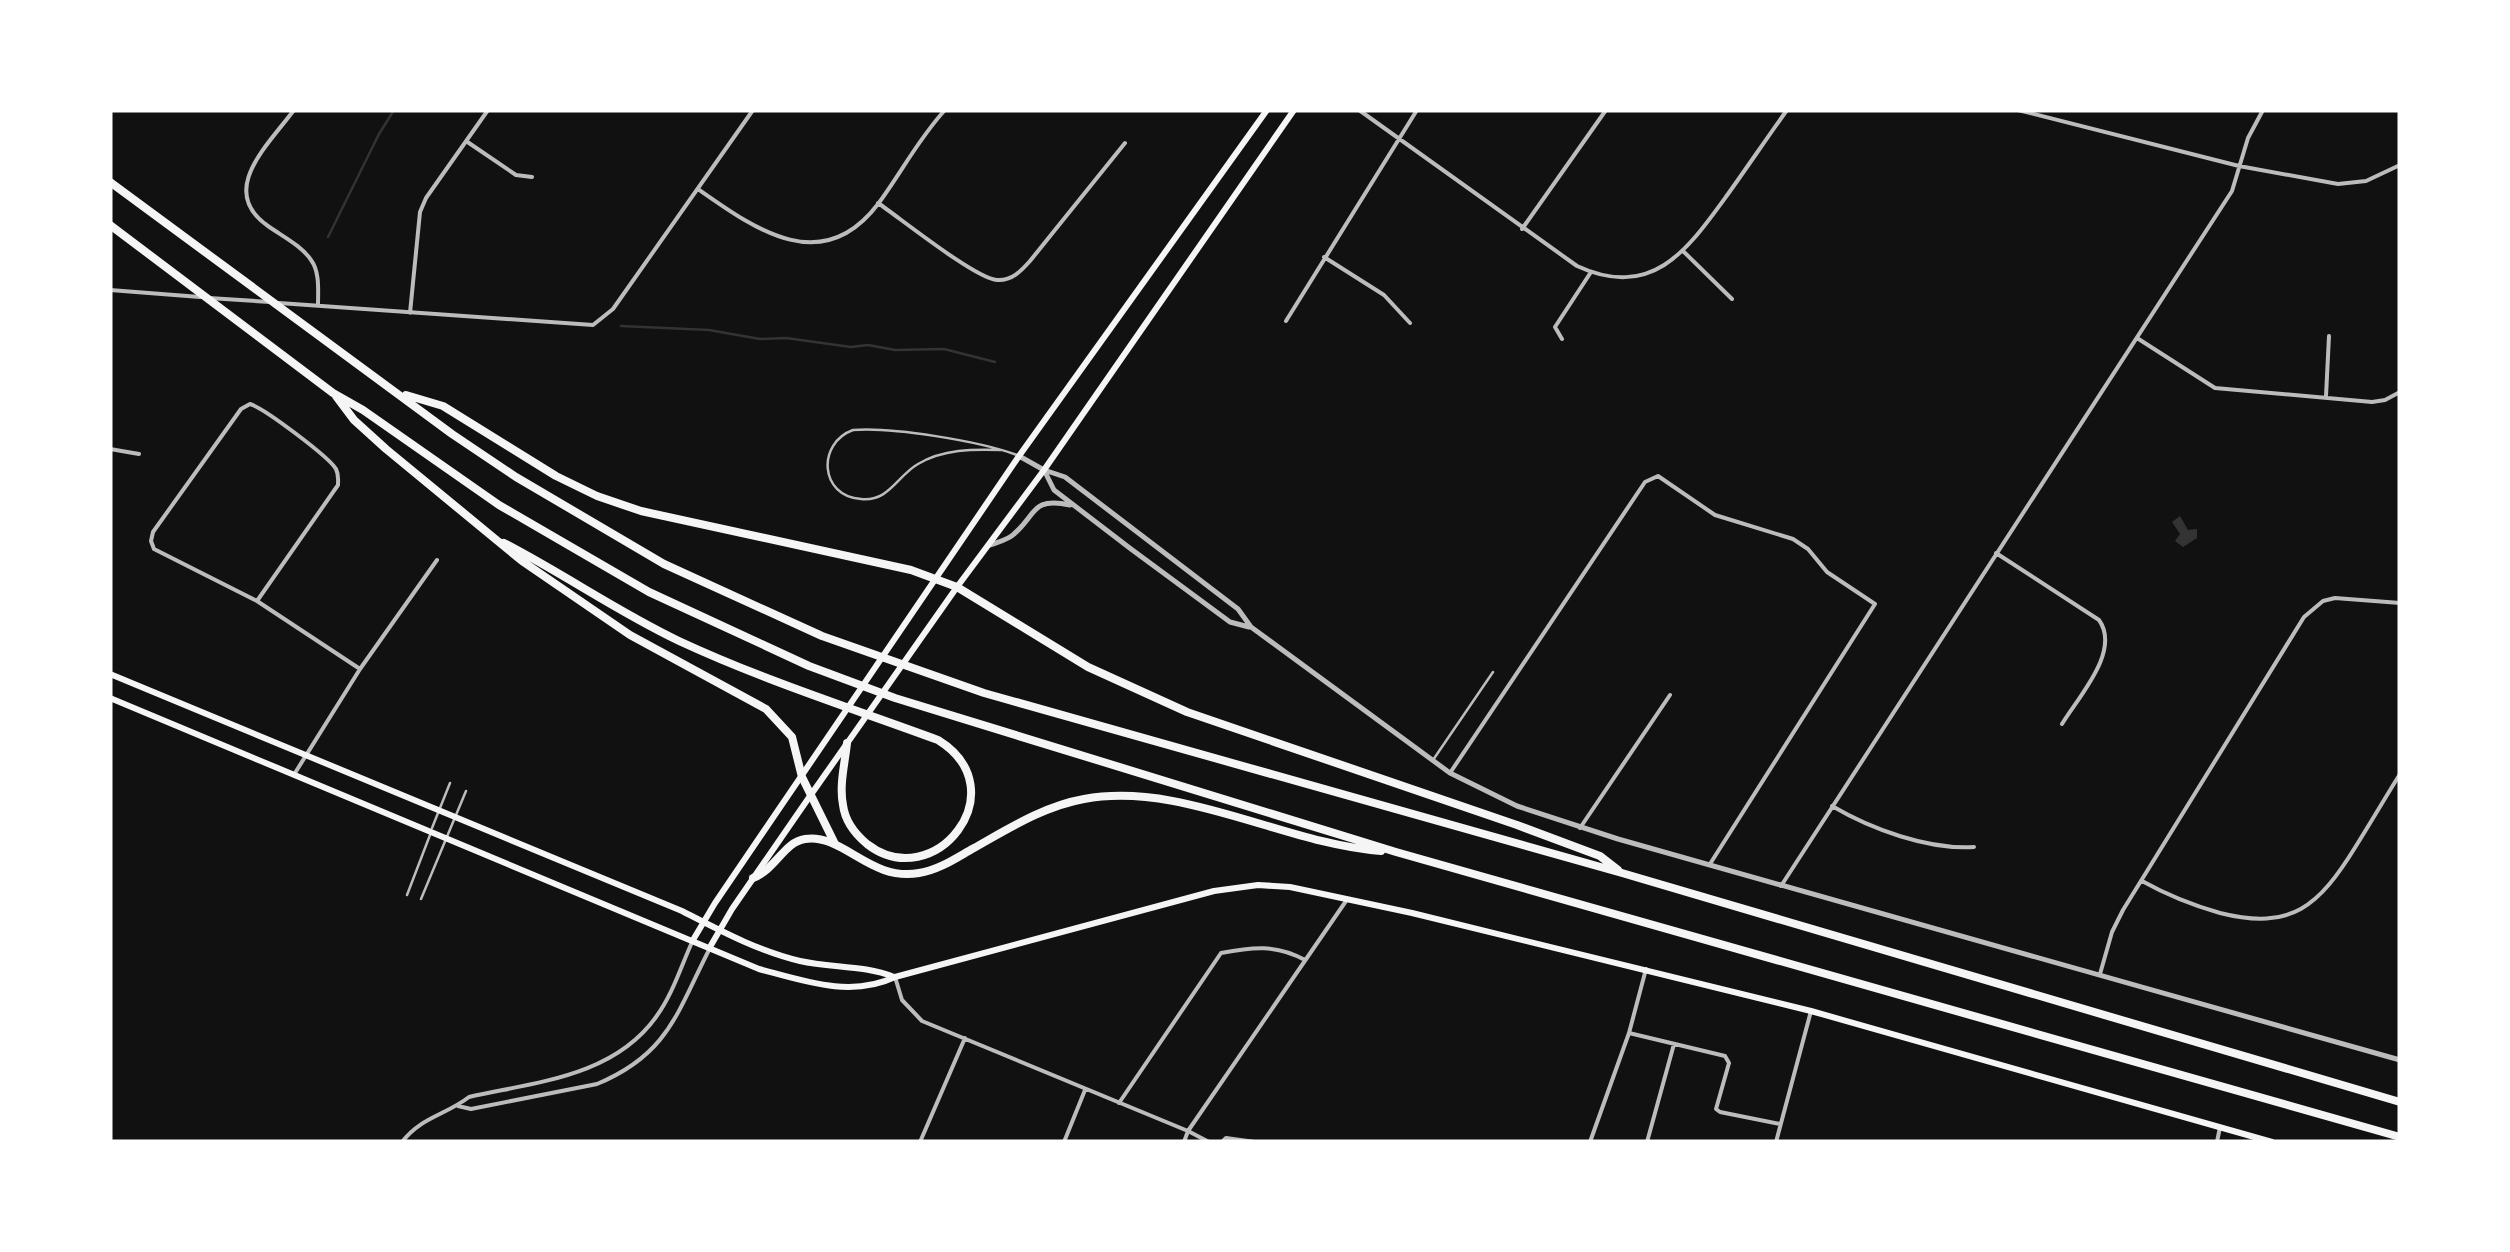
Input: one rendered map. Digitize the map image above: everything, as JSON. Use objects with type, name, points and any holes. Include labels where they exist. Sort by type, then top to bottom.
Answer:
[{"type":"highway","points":[[110,182],[452,434],[590,522],[742,602],[822,636],[984,693],[1622,873],[2400,1102]]},
{"type":"highway","points":[[110,225],[333,393],[483,494],[665,600],[809,666],[976,724],[1396,852],[2400,1137]]},
{"type":"highway","points":[[397,392],[443,406],[556,476],[620,505],[911,570],[956,587],[1060,651],[1154,698],[1262,740],[1600,856],[1622,873]]},
{"type":"highway","points":[[333,393],[354,420],[522,561],[630,635],[766,709],[792,737],[802,777],[835,844]]},
{"type":"highway","points":[[504,544],[677,640],[759,675],[938,740],[950,748],[969,776],[972,792],[965,822],[941,848],[924,856],[892,856],[866,844],[847,821],[842,790],[848,743]]},
{"type":"highway","points":[[752,878],[769,872],[795,842],[811,838],[835,844],[886,872],[918,874],[950,862],[1017,824],[1061,805],[1124,795],[1187,806],[1350,848],[1396,852]]},
{"type":"main road","points":[[693,940],[1019,456],[1267,110]]},
{"type":"main road","points":[[710,948],[752,878],[956,587],[1044,470],[1294,110]]},
{"type":"main road","points":[[110,674],[440,810],[766,952],[838,968],[872,968],[895,977]]},
{"type":"main road","points":[[110,698],[760,969],[836,988],[875,986],[895,977],[1214,892],[1273,886],[1348,898],[1812,1011],[2272,1142]]},
{"type":"street","points":[[294,110],[250,172],[244,188],[246,204],[254,217],[313,262],[318,306]]},
{"type":"street","points":[[410,313],[420,212],[488,110]]},
{"type":"street","points":[[110,290],[570,326],[600,322],[753,110]]},
{"type":"street","points":[[698,189],[762,232],[794,241],[821,241],[845,232],[868,216],[945,110]]},
{"type":"street","points":[[1359,110],[1522,230],[1591,272],[1622,278],[1639,276],[1684,252],[1787,110]]},
{"type":"street","points":[[1286,321],[1417,110]]},
{"type":"street","points":[[1522,230],[1606,110]]},
{"type":"street","points":[[2018,110],[2240,166],[2338,184],[2366,182],[2400,165]]},
{"type":"street","points":[[1781,886],[2232,191],[2248,138],[2263,110]]},
{"type":"street","points":[[466,141],[516,175],[532,177]]},
{"type":"street","points":[[878,203],[981,274],[1004,280],[1030,262],[1125,143]]},
{"type":"street","points":[[1684,252],[1732,298]]},
{"type":"street","points":[[1324,258],[1384,296],[1410,323]]},
{"type":"street","points":[[1562,339],[1555,328],[1591,272]]},
{"type":"street","points":[[2326,396],[2329,336]]},
{"type":"street","points":[[2136,338],[2215,388],[2372,402],[2400,392]]},
{"type":"street","points":[[256,601],[338,485],[338,475],[335,466],[250,404],[241,409],[152,532],[154,549],[256,601],[360,669]]},
{"type":"street","points":[[110,449],[139,454]]},
{"type":"street","points":[[1019,456],[1065,476],[1238,609],[1252,627],[1450,774],[1517,806],[1781,886],[2400,1060]]},
{"type":"street","points":[[1044,470],[1054,490],[1074,506],[1230,622],[1252,627]]},
{"type":"street","points":[[1450,774],[1645,482],[1658,476],[1715,514],[1793,538],[1827,572],[1875,604],[1710,864]]},
{"type":"street","points":[[990,545],[1012,536],[1036,507],[1053,501],[1074,506]]},
{"type":"street","points":[[1996,553],[2099,620],[2106,630],[2105,652],[2062,724]]},
{"type":"street","points":[[294,772],[437,560]]},
{"type":"street","points":[[2100,974],[2112,932],[2313,607],[2336,598],[2400,603]]},
{"type":"street","points":[[1580,828],[1670,695]]},
{"type":"street","points":[[2142,881],[2178,899],[2249,920],[2293,914],[2309,906],[2337,877],[2400,774]]},
{"type":"street","points":[[1832,806],[1855,820],[1934,844],[1974,847]]},
{"type":"street","points":[[1184,1142],[1348,898]]},
{"type":"street","points":[[402,1142],[420,1122],[469,1098],[572,1074],[623,1050],[657,1016],[693,940]]},
{"type":"street","points":[[1119,1103],[1220,953],[1254,947],[1286,949],[1305,960]]},
{"type":"street","points":[[458,1106],[471,1109],[597,1084],[616,1076],[652,1050],[671,1029],[710,948]]},
{"type":"street","points":[[1590,1142],[1629,1033],[1646,970]]},
{"type":"street","points":[[895,977],[902,1000],[916,1017],[1209,1142]]},
{"type":"street","points":[[1776,1142],[1812,1011]]},
{"type":"street","points":[[1629,1033],[1728,1059],[1716,1104],[1720,1112],[1780,1124]]},
{"type":"street","points":[[920,1142],[965,1038]]},
{"type":"street","points":[[1647,1142],[1674,1044]]},
{"type":"street","points":[[1064,1142],[1085,1090]]},
{"type":"street","points":[[2217,1142],[2220,1127]]},
{"type":"street","points":[[1222,1142],[1226,1138],[1255,1142]]},
{"type":"lane","points":[[1001,450],[936,455],[913,467],[884,494],[868,499],[844,494],[827,470],[829,450],[841,434],[853,430],[896,432],[1001,450],[1019,456]]},
{"type":"lane","points":[[1432,761],[1492,672]]},
{"type":"lane","points":[[408,895],[450,784]]},
{"type":"lane","points":[[421,899],[466,791]]},
{"type":"shaded area","points":[[2180,516],[2188,530],[2197,529],[2197,538],[2183,547],[2175,541],[2180,534],[2172,522]]},
{"type":"waterway","points":[[328,237],[394,110]]},
{"type":"waterway","points":[[621,326],[709,330],[851,347],[944,349],[995,362]]}]
